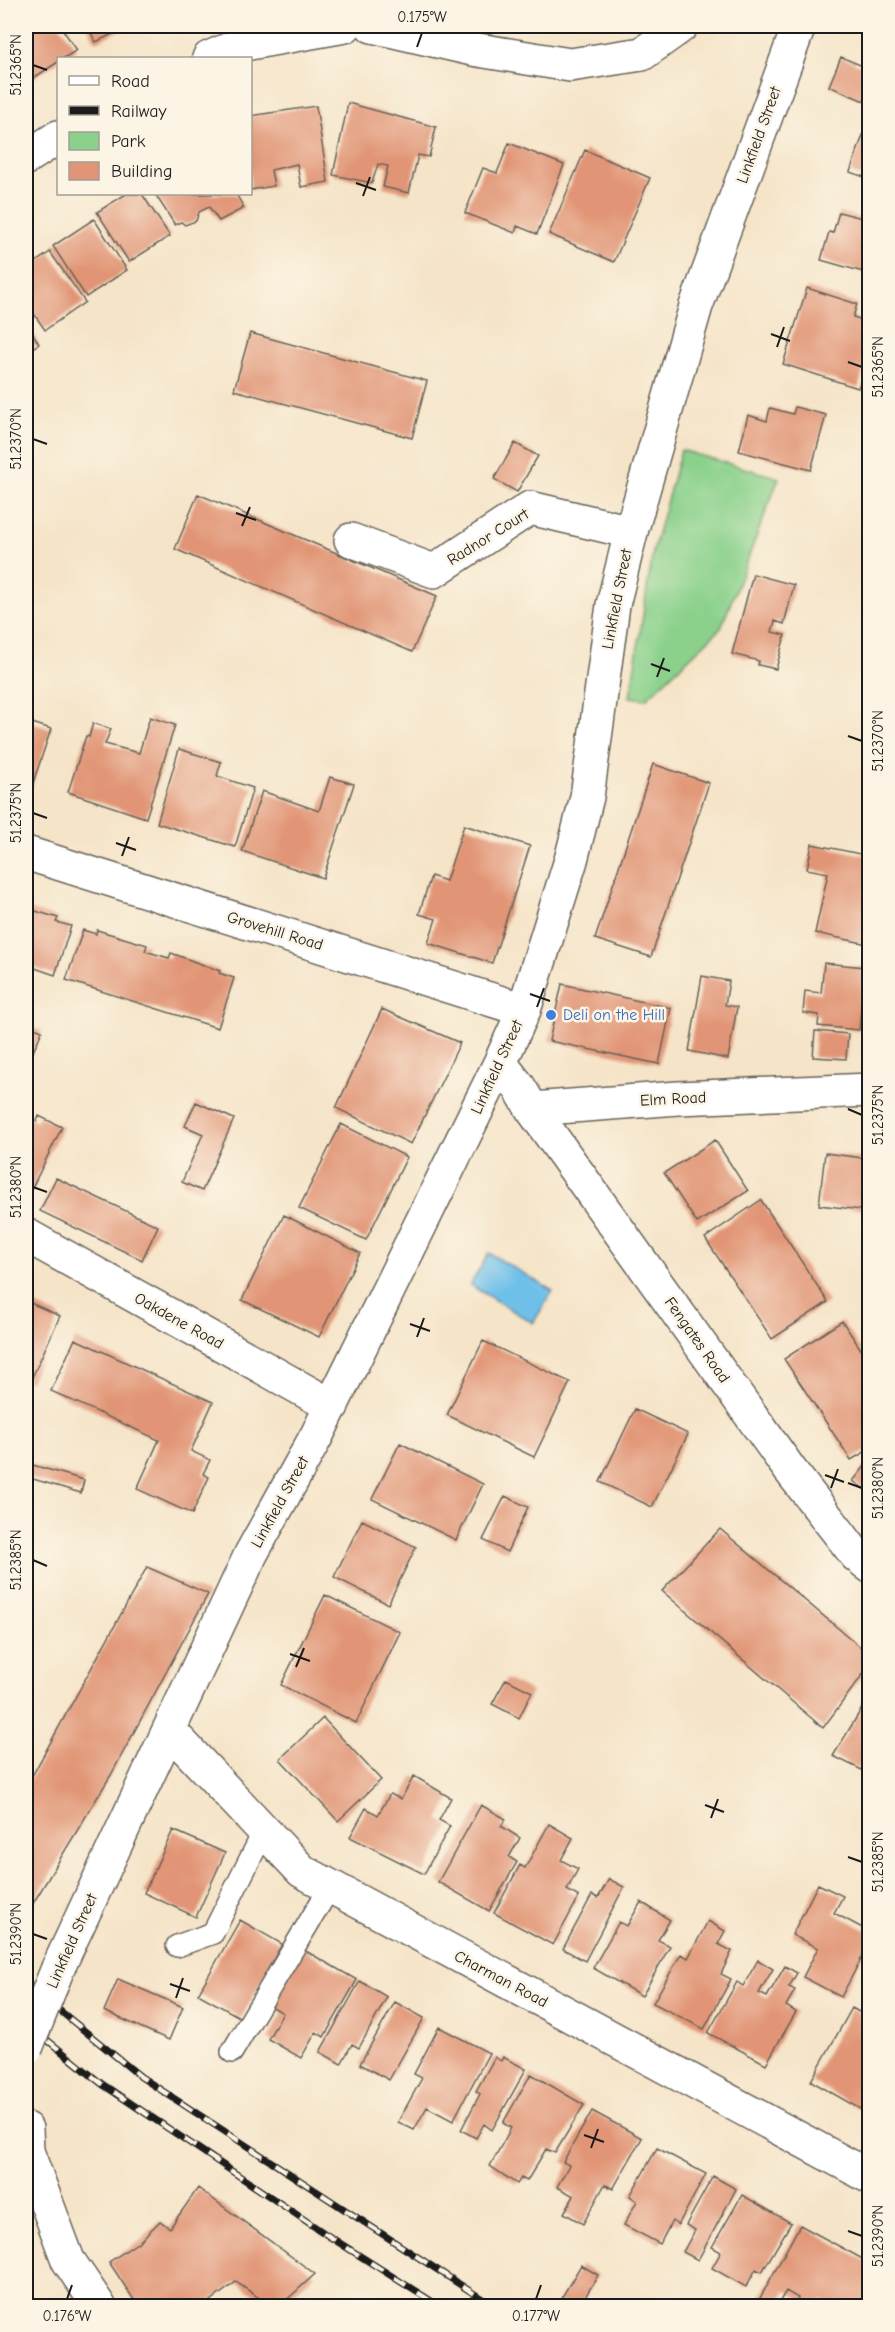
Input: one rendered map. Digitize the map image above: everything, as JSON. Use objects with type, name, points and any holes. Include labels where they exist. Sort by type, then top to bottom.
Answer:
[{"type":"street","points":[[211,57],[239,45],[345,26]]},
{"type":"street","points":[[372,26],[472,49],[570,65],[642,54],[681,26]]},
{"type":"street","name":"Linkfield Street","points":[[26,2048],[58,1968],[251,1554],[332,1406],[500,1064],[524,1010],[587,797],[613,605],[631,532],[696,306],[799,26]]},
{"type":"street","points":[[26,158],[57,138]]},
{"type":"street","name":"Radnor Court","points":[[351,540],[434,571],[530,508],[631,532]]},
{"type":"street","name":"Grovehill Road","points":[[26,853],[524,1010]]},
{"type":"street","points":[[500,1064],[519,1087],[532,1109]]},
{"type":"street","name":"Elm Road","points":[[532,1109],[678,1098],[870,1090]]},
{"type":"street","name":"Fengates Road","points":[[532,1109],[790,1470],[856,1555],[870,1566]]},
{"type":"street","name":"Oakdene Road","points":[[26,1236],[332,1406]]},
{"type":"street","name":"Charman Road","points":[[170,1731],[302,1871],[870,2177]]},
{"type":"street","points":[[26,2129],[27,2151],[68,2260],[99,2307]]},
{"type":"lane","points":[[177,1946],[213,1933],[264,1832]]},
{"type":"lane","points":[[232,2052],[330,1887]]},
{"type":"green space","points":[[681,450],[779,478],[721,628],[646,699],[630,697],[653,551]]},
{"type":"water","points":[[489,1253],[553,1291],[533,1323],[470,1285]]},
{"type":"building","points":[[26,26],[60,26],[77,50],[66,57],[57,57],[57,63],[26,83]]},
{"type":"building","points":[[87,26],[129,26],[96,42]]},
{"type":"building","points":[[841,57],[870,69],[870,89],[864,101],[829,86]]},
{"type":"building","points":[[348,103],[436,127],[429,157],[418,155],[409,193],[383,187],[388,166],[378,164],[372,183],[333,175]]},
{"type":"building","points":[[316,106],[328,182],[301,187],[297,164],[271,170],[274,186],[252,190],[252,116]]},
{"type":"building","points":[[870,118],[870,179],[850,172]]},
{"type":"building","points":[[509,143],[564,165],[537,234],[517,226],[515,233],[465,213],[483,168],[497,173]]},
{"type":"building","points":[[585,150],[650,178],[614,262],[549,234]]},
{"type":"building","points":[[124,195],[143,195],[170,236],[129,262],[97,212]]},
{"type":"building","points":[[156,195],[237,195],[244,208],[219,221],[209,207],[199,212],[196,221],[185,225],[181,222],[175,225]]},
{"type":"building","points":[[839,212],[870,220],[864,241],[870,243],[870,274],[821,260],[829,232],[833,233]]},
{"type":"building","points":[[94,219],[127,270],[86,297],[53,246]]},
{"type":"building","points":[[50,252],[85,302],[45,330],[26,302],[26,269]]},
{"type":"building","points":[[807,288],[857,304],[853,317],[870,322],[870,352],[858,388],[783,364]]},
{"type":"building","points":[[26,322],[39,344],[26,352]]},
{"type":"building","points":[[250,333],[427,381],[412,438],[234,390]]},
{"type":"building","points":[[795,407],[826,415],[811,470],[739,451],[748,415],[767,421],[770,408],[793,414]]},
{"type":"building","points":[[515,443],[538,456],[517,492],[494,479]]},
{"type":"building","points":[[198,494],[437,596],[412,652],[175,549]]},
{"type":"building","points":[[753,574],[794,585],[784,624],[775,621],[772,632],[785,635],[776,669],[758,665],[759,661],[732,654]]},
{"type":"building","points":[[150,717],[175,725],[146,818],[68,792],[86,736],[89,737],[93,723],[111,729],[105,744],[139,753]]},
{"type":"building","points":[[26,721],[51,729],[31,789],[26,787]]},
{"type":"building","points":[[179,749],[221,762],[217,776],[253,788],[235,847],[157,823]]},
{"type":"building","points":[[653,764],[709,783],[651,957],[595,939]]},
{"type":"building","points":[[330,777],[354,784],[323,878],[242,851],[262,791],[319,811]]},
{"type":"building","points":[[464,825],[530,846],[492,963],[428,943],[436,919],[419,914],[431,876],[446,881]]},
{"type":"building","points":[[812,844],[870,856],[868,944],[815,933],[828,873],[807,869]]},
{"type":"building","points":[[26,908],[58,918],[56,922],[71,926],[55,975],[26,965]]},
{"type":"building","points":[[83,930],[96,934],[97,930],[147,945],[145,951],[169,958],[171,953],[234,978],[218,1028],[66,980]]},
{"type":"building","points":[[824,963],[865,967],[859,1030],[818,1026],[819,1015],[803,1013],[805,991],[821,993]]},
{"type":"building","points":[[702,976],[729,981],[725,1005],[737,1007],[728,1059],[689,1051]]},
{"type":"building","points":[[562,984],[671,1008],[659,1064],[549,1041]]},
{"type":"building","points":[[382,1009],[460,1043],[411,1144],[336,1108]]},
{"type":"building","points":[[27,1025],[42,1031],[30,1059],[26,1057]]},
{"type":"building","points":[[815,1031],[848,1034],[846,1059],[813,1057]]},
{"type":"building","points":[[196,1102],[234,1119],[202,1191],[182,1182],[203,1134],[185,1126]]},
{"type":"building","points":[[26,1115],[37,1121],[39,1116],[62,1127],[26,1200]]},
{"type":"building","points":[[341,1124],[407,1157],[366,1240],[299,1208]]},
{"type":"building","points":[[715,1140],[748,1191],[697,1223],[664,1173]]},
{"type":"building","points":[[825,1153],[870,1159],[870,1211],[819,1205]]},
{"type":"building","points":[[56,1178],[158,1226],[142,1260],[40,1211]]},
{"type":"building","points":[[761,1200],[828,1302],[772,1339],[705,1238]]},
{"type":"building","points":[[284,1215],[360,1253],[319,1337],[242,1300]]},
{"type":"building","points":[[26,1301],[60,1316],[30,1382],[26,1380]]},
{"type":"building","points":[[842,1321],[870,1363],[870,1449],[851,1460],[784,1359]]},
{"type":"building","points":[[75,1339],[213,1402],[191,1451],[210,1460],[203,1474],[209,1477],[192,1514],[137,1489],[159,1440],[51,1391]]},
{"type":"building","points":[[483,1341],[570,1382],[534,1457],[447,1415]]},
{"type":"building","points":[[635,1409],[688,1434],[652,1507],[600,1482]]},
{"type":"building","points":[[400,1443],[483,1484],[456,1540],[372,1499]]},
{"type":"building","points":[[870,1460],[870,1493],[853,1481]]},
{"type":"building","points":[[26,1463],[84,1480],[81,1493],[26,1477]]},
{"type":"building","points":[[505,1496],[528,1507],[507,1552],[483,1540]]},
{"type":"building","points":[[362,1520],[416,1547],[388,1604],[334,1577]]},
{"type":"building","points":[[720,1529],[870,1655],[870,1665],[823,1728],[662,1591]]},
{"type":"building","points":[[147,1567],[208,1594],[111,1775],[26,1915],[26,1787]]},
{"type":"building","points":[[325,1595],[400,1632],[356,1723],[281,1685]]},
{"type":"building","points":[[506,1679],[532,1692],[519,1718],[492,1704]]},
{"type":"building","points":[[870,1695],[870,1774],[833,1756]]},
{"type":"building","points":[[323,1718],[381,1780],[338,1821],[280,1759]]},
{"type":"building","points":[[414,1776],[451,1798],[439,1820],[450,1826],[424,1874],[350,1837],[366,1808],[378,1815],[390,1794],[401,1799]]},
{"type":"building","points":[[481,1805],[506,1819],[501,1826],[520,1838],[509,1857],[517,1862],[489,1911],[438,1882]]},
{"type":"building","points":[[549,1824],[573,1838],[561,1860],[578,1869],[567,1890],[579,1897],[553,1945],[494,1913],[520,1865],[525,1868]]},
{"type":"building","points":[[173,1830],[225,1853],[196,1917],[144,1893]]},
{"type":"building","points":[[609,1879],[624,1887],[585,1961],[563,1949],[592,1895],[598,1898]]},
{"type":"building","points":[[818,1884],[843,1896],[834,1913],[870,1932],[870,1942],[841,1997],[803,1977],[818,1948],[792,1935]]},
{"type":"building","points":[[641,1902],[670,1920],[658,1940],[670,1946],[642,1996],[593,1968],[619,1922],[627,1926]]},
{"type":"building","points":[[240,1920],[282,1944],[241,2018],[198,1994]]},
{"type":"building","points":[[708,1921],[725,1931],[718,1944],[732,1951],[721,1974],[731,1979],[704,2029],[653,2003],[681,1954],[688,1958]]},
{"type":"building","points":[[304,1950],[357,1980],[324,2037],[316,2032],[301,2058],[268,2039],[283,2013],[271,2006]]},
{"type":"building","points":[[758,1960],[773,1969],[759,1993],[767,1997],[785,1966],[797,1973],[789,1987],[795,1990],[786,2006],[796,2012],[766,2064],[708,2033],[737,1982],[743,1986]]},
{"type":"building","points":[[118,1979],[183,2007],[169,2040],[104,2011]]},
{"type":"building","points":[[360,1981],[387,1997],[359,2048],[352,2044],[341,2064],[320,2052]]},
{"type":"building","points":[[395,2002],[424,2018],[389,2080],[360,2064]]},
{"type":"building","points":[[852,2008],[870,2018],[870,2109],[867,2113],[811,2081]]},
{"type":"building","points":[[439,2027],[489,2053],[453,2121],[427,2107],[414,2130],[398,2122],[422,2078],[414,2074]]},
{"type":"building","points":[[495,2057],[501,2061],[503,2057],[526,2069],[492,2130],[484,2124],[476,2138],[461,2130],[480,2094],[476,2091]]},
{"type":"building","points":[[531,2074],[584,2105],[555,2153],[546,2149],[527,2181],[521,2178],[517,2184],[490,2166],[511,2128],[503,2123]]},
{"type":"building","points":[[592,2111],[642,2138],[613,2189],[605,2184],[583,2224],[564,2213],[574,2196],[557,2187],[569,2165],[563,2162]]},
{"type":"building","points":[[657,2148],[706,2174],[678,2225],[672,2221],[660,2244],[624,2225],[637,2201],[630,2196]]},
{"type":"building","points":[[713,2176],[736,2189],[698,2260],[683,2252],[695,2230],[686,2225]]},
{"type":"building","points":[[198,2188],[315,2274],[280,2306],[271,2306],[236,2282],[204,2306],[138,2306],[109,2262],[140,2241],[160,2221],[170,2228]]},
{"type":"building","points":[[742,2195],[791,2223],[762,2272],[756,2269],[746,2287],[712,2268],[721,2252],[712,2247]]},
{"type":"building","points":[[800,2225],[870,2263],[870,2306],[835,2306],[821,2300],[817,2306],[793,2306],[798,2298],[786,2291],[777,2306],[771,2306],[759,2300]]},
{"type":"building","points":[[581,2265],[598,2275],[580,2306],[567,2306],[559,2302]]},
{"type":"railway","points":[[26,1983],[141,2077],[493,2306]]},
{"type":"railway","points":[[26,2023],[102,2084],[327,2235],[439,2306]]},
{"type":"place","name":"Deli on the Hill","points":[[551,1015]]}]
